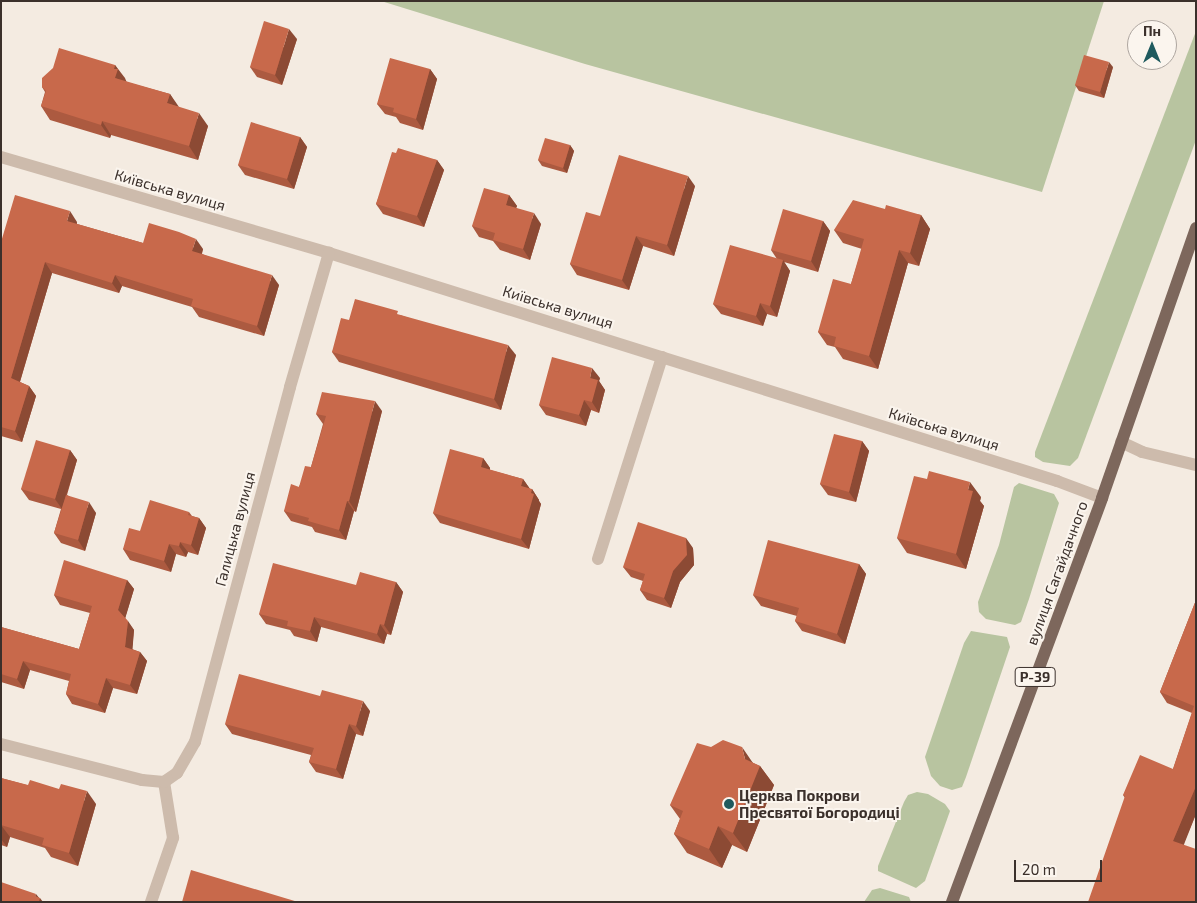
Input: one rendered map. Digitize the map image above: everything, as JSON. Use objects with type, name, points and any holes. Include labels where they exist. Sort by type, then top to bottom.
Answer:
[{"type":"main road","name":"Р-39","points":[[1119,447],[1196,228]]},
{"type":"main road","name":"вулиця Сагайдачного","points":[[952,902],[1102,498],[1119,447]]},
{"type":"street","name":"Київська вулиця","points":[[1,157],[329,253],[1057,481],[1102,498]]},
{"type":"street","name":"Галицька вулиця","points":[[164,782],[177,773],[195,742],[290,387],[329,253]]},
{"type":"street","points":[[598,559],[662,357]]},
{"type":"street","points":[[1119,447],[1196,465]]},
{"type":"street","points":[[1,744],[142,780],[164,782],[173,838],[151,902]]},
{"type":"green space","points":[[381,1],[1104,1],[1042,192],[585,64]]},
{"type":"green space","points":[[1196,31],[1196,140],[1078,458],[1070,466],[1043,462],[1035,457],[1035,452]]},
{"type":"green space","points":[[1019,483],[1054,494],[1059,503],[1021,622],[1015,625],[986,619],[979,612],[978,602],[999,545],[1014,487]]},
{"type":"green space","points":[[971,631],[1007,637],[1010,647],[962,787],[952,790],[940,786],[931,776],[925,757],[964,643]]},
{"type":"green space","points":[[917,792],[928,794],[945,804],[950,811],[925,881],[916,888],[878,871],[878,866],[904,802],[908,795]]},
{"type":"green space","points":[[880,888],[909,897],[911,902],[864,902],[872,890]]},
{"type":"building","points":[[264,21],[289,29],[275,75],[250,67]]},
{"type":"building","points":[[59,48],[115,65],[114,69],[118,69],[115,78],[170,94],[167,103],[199,113],[189,146],[102,121],[101,125],[41,106],[46,91],[42,87],[42,78],[53,68]]},
{"type":"building","points":[[1084,55],[1109,62],[1100,92],[1075,85]]},
{"type":"building","points":[[390,58],[430,69],[416,119],[393,112],[394,108],[377,104]]},
{"type":"building","points":[[251,122],[300,137],[287,179],[238,165]]},
{"type":"building","points":[[545,138],[570,145],[563,168],[538,160]]},
{"type":"building","points":[[398,148],[437,160],[417,216],[376,204],[392,152],[396,153]]},
{"type":"building","points":[[619,155],[688,176],[667,245],[636,236],[622,280],[570,264],[586,212],[600,216]]},
{"type":"building","points":[[484,188],[509,195],[506,205],[534,213],[523,249],[493,240],[495,233],[472,226]]},
{"type":"building","points":[[15,195],[70,211],[67,221],[143,243],[149,223],[179,232],[196,239],[192,251],[272,275],[257,326],[191,306],[193,299],[115,275],[112,283],[45,262],[11,378],[29,386],[15,431],[1,427],[1,242]]},
{"type":"building","points":[[853,200],[885,209],[886,205],[921,215],[910,253],[899,250],[869,356],[834,346],[836,337],[818,332],[833,279],[851,284],[864,239],[834,230]]},
{"type":"building","points":[[783,209],[823,221],[811,261],[771,250]]},
{"type":"building","points":[[730,245],[783,260],[770,306],[760,303],[756,316],[713,304]]},
{"type":"building","points":[[355,299],[398,311],[397,314],[508,345],[494,399],[332,352],[341,318],[349,320]]},
{"type":"building","points":[[552,357],[592,368],[590,378],[598,380],[592,402],[584,400],[579,415],[539,405]]},
{"type":"building","points":[[322,392],[375,401],[349,501],[347,501],[339,530],[308,521],[309,518],[284,511],[291,484],[299,487],[305,466],[311,467],[326,416],[316,414]]},
{"type":"building","points":[[834,434],[862,441],[849,492],[820,484]]},
{"type":"building","points":[[36,440],[70,450],[55,499],[21,489]]},
{"type":"building","points":[[450,449],[483,458],[481,467],[523,479],[521,486],[532,489],[531,493],[534,494],[521,539],[433,513]]},
{"type":"building","points":[[929,471],[970,482],[968,490],[973,491],[956,554],[897,538],[914,476],[927,479]]},
{"type":"building","points":[[66,495],[89,502],[78,540],[54,533]]},
{"type":"building","points":[[150,500],[189,512],[188,515],[199,518],[191,545],[180,542],[179,546],[169,544],[164,561],[123,549],[129,528],[140,531]]},
{"type":"building","points":[[638,522],[686,538],[687,555],[673,571],[664,598],[640,590],[645,574],[623,567]]},
{"type":"building","points":[[768,540],[859,564],[837,634],[795,621],[799,608],[753,595]]},
{"type":"building","points":[[64,560],[127,580],[118,610],[128,621],[125,647],[140,652],[130,685],[106,678],[98,704],[66,694],[71,674],[23,661],[17,679],[1,674],[1,627],[79,649],[92,606],[54,595]]},
{"type":"building","points":[[273,563],[356,585],[360,572],[396,582],[384,625],[380,624],[377,634],[314,617],[310,631],[287,626],[288,621],[259,614]]},
{"type":"building","points":[[1196,600],[1196,786],[1173,841],[1196,849],[1196,902],[1088,902],[1125,796],[1123,795],[1140,755],[1173,769],[1194,706],[1160,692]]},
{"type":"building","points":[[239,674],[320,696],[322,690],[363,701],[356,726],[349,724],[336,769],[309,762],[314,748],[225,724]]},
{"type":"building","name":"Церква Покрови Пресвятої Богородиці","points":[[723,740],[742,747],[745,759],[760,766],[733,833],[718,826],[709,849],[674,834],[683,811],[670,805],[697,743],[711,747]]},
{"type":"building","points":[[1,778],[28,785],[30,780],[59,789],[61,784],[87,791],[69,853],[42,845],[44,838],[1,825]]},
{"type":"building","points":[[191,870],[298,902],[182,902]]},
{"type":"building","points":[[1,882],[36,894],[35,896],[40,898],[39,902],[1,902]]},
{"type":"place","name":"Церква Покрови Пресвятої Богородиці","points":[[729,804]]}]
